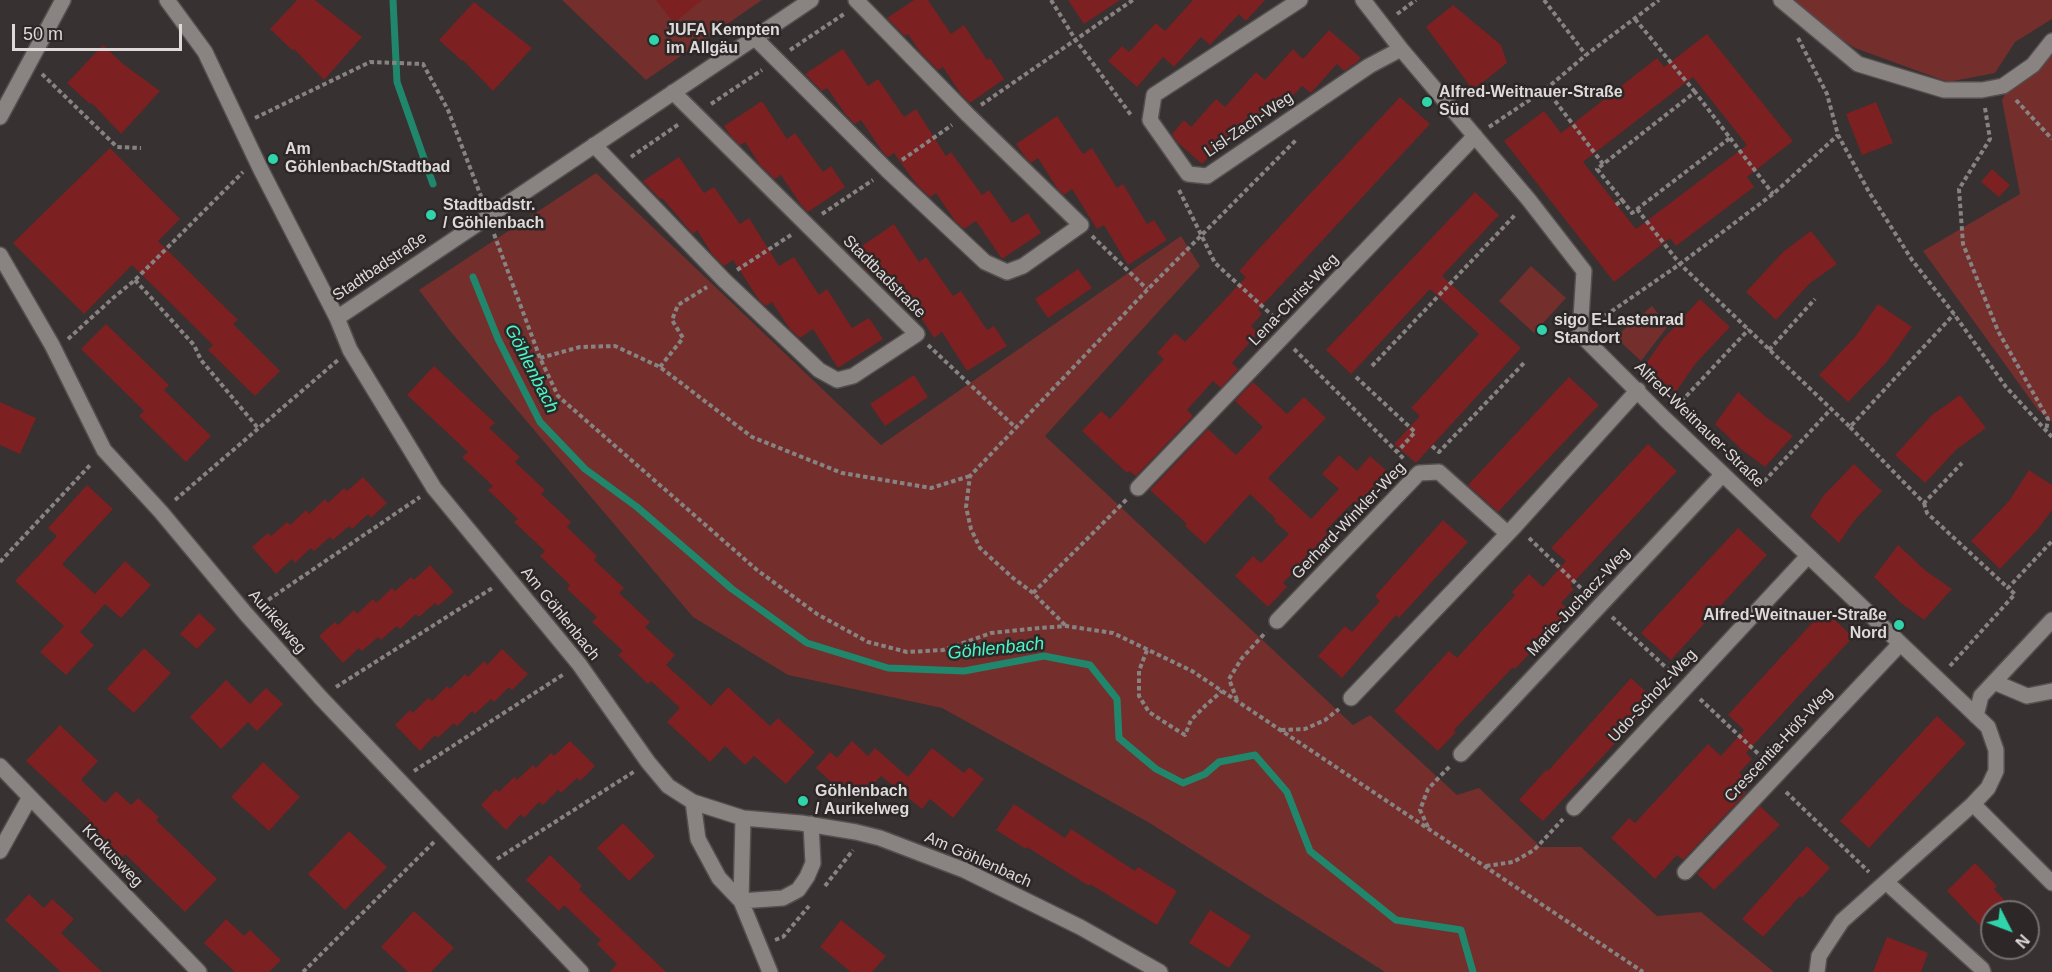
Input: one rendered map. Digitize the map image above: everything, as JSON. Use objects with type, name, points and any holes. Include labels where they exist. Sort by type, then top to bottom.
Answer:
[{"type":"street","points":[[0,117],[63,0]]},
{"type":"street","name":"Am Göhlenbach","points":[[167,0],[205,52],[256,159],[337,318],[350,350],[434,488],[579,664],[648,762],[668,786],[693,802],[742,818],[811,824],[856,831],[880,838],[964,870],[1080,927],[1160,972]]},
{"type":"street","name":"Stadtbadstraße","points":[[337,318],[811,0]]},
{"type":"street","name":"Lisl-Zach-Weg","points":[[1300,0],[1154,95],[1150,120],[1188,174],[1207,176],[1369,66],[1401,49]]},
{"type":"street","points":[[1363,0],[1401,49],[1529,200],[1584,271],[1580,334]]},
{"type":"street","points":[[1781,0],[1858,64],[1944,90],[1982,90],[2003,86],[2033,65],[2052,41]]},
{"type":"street","points":[[754,38],[887,170],[986,262],[1007,272],[1023,266],[1081,225],[968,115],[858,2]]},
{"type":"street","name":"Stadtbadstraße","points":[[594,145],[724,280],[819,370],[837,380],[853,376],[917,334],[673,92]]},
{"type":"street","name":"Lena-Christ-Weg","points":[[1138,488],[1475,136]]},
{"type":"street","name":"Aurikelweg","points":[[0,255],[55,351],[104,450],[161,512],[320,698],[398,781],[484,867],[581,972]]},
{"type":"street","name":"Alfred-Weitnauer-Straße","points":[[1580,334],[1988,727],[1996,750],[1996,771],[1988,788],[1973,804]]},
{"type":"street","points":[[1351,698],[1511,529],[1638,390]]},
{"type":"street","name":"Gerhard-Winkler-Weg","points":[[1277,621],[1419,473],[1439,472],[1511,529]]},
{"type":"street","name":"Marie-Juchacz-Weg","points":[[1461,754],[1723,474]]},
{"type":"street","name":"Udo-Scholz-Weg","points":[[1574,807],[1809,556]]},
{"type":"street","points":[[1976,716],[1982,696],[2052,620]]},
{"type":"street","name":"Crescentia-Höß-Weg","points":[[1686,872],[1900,644]]},
{"type":"street","points":[[1994,682],[2027,696],[2052,691]]},
{"type":"street","name":"Krokusweg","points":[[0,766],[199,972]]},
{"type":"street","points":[[0,851],[30,797]]},
{"type":"street","points":[[693,802],[698,839],[719,878],[741,901],[770,972]]},
{"type":"street","points":[[1817,972],[1819,956],[1842,921],[1973,804],[2052,884]]},
{"type":"street","points":[[741,901],[742,818]]},
{"type":"street","points":[[741,901],[783,898],[798,890],[813,863],[811,824]]},
{"type":"street","points":[[1885,884],[1983,972]]},
{"type":"path","points":[[1052,0],[1075,39],[1135,121]]},
{"type":"path","points":[[660,367],[683,338],[672,320],[678,305],[698,291],[724,280],[1133,0]]},
{"type":"path","points":[[1544,0],[1586,55]]},
{"type":"path","points":[[1475,136],[1546,89],[1586,55],[1659,0]]},
{"type":"path","points":[[615,167],[858,2]]},
{"type":"path","points":[[1635,19],[1695,92],[1773,194]]},
{"type":"path","points":[[1795,32],[1827,94],[1838,135],[1869,192],[1912,260],[2006,387],[2052,437]]},
{"type":"path","points":[[30,62],[117,147],[141,148]]},
{"type":"path","points":[[240,125],[370,62],[423,64],[448,110],[540,358],[558,396],[757,570],[817,614],[868,642],[907,652],[943,650],[992,633],[1066,626],[1113,633],[1192,671],[1643,972]]},
{"type":"path","points":[[2003,86],[2052,139]]},
{"type":"path","points":[[1546,89],[1604,164]]},
{"type":"path","points":[[1982,90],[1990,139],[1959,189],[1963,244],[1998,331],[2048,419],[2046,432]]},
{"type":"path","points":[[1695,92],[1597,169],[1632,213],[1730,138]]},
{"type":"path","points":[[540,358],[580,347],[615,346],[660,367],[752,437],[842,474],[932,488],[970,476],[1148,289],[1302,134]]},
{"type":"path","points":[[1580,334],[1680,264],[1773,194],[1838,135]]},
{"type":"path","points":[[55,351],[135,280],[256,159]]},
{"type":"path","points":[[1176,185],[1215,263],[1419,473]]},
{"type":"path","points":[[1372,366],[1529,200]]},
{"type":"path","points":[[1617,205],[1622,200]]},
{"type":"path","points":[[1637,209],[1680,264],[1832,408],[1924,503],[1927,513],[2015,594],[1938,680]]},
{"type":"path","points":[[1081,225],[1148,289]]},
{"type":"path","points":[[135,280],[194,345],[201,360],[258,428]]},
{"type":"path","points":[[1769,350],[1815,299]]},
{"type":"path","points":[[1850,427],[1954,315]]},
{"type":"path","points":[[1665,418],[1749,329]]},
{"type":"path","points":[[917,334],[1016,427]]},
{"type":"path","points":[[161,512],[350,350]]},
{"type":"path","points":[[1432,446],[1439,452],[1524,363]]},
{"type":"path","points":[[1356,377],[1415,432],[1398,451]]},
{"type":"path","points":[[1748,498],[1832,408]]},
{"type":"path","points":[[0,562],[104,450]]},
{"type":"path","points":[[1924,503],[1962,463]]},
{"type":"path","points":[[970,476],[966,507],[971,529],[980,548],[1033,593],[1066,626]]},
{"type":"path","points":[[246,614],[434,488]]},
{"type":"path","points":[[1033,593],[1138,488]]},
{"type":"path","points":[[1511,529],[1600,606],[1686,686],[1885,884]]},
{"type":"path","points":[[2008,588],[2052,541]]},
{"type":"path","points":[[320,698],[507,578]]},
{"type":"path","points":[[1237,701],[1229,679],[1242,658],[1277,621]]},
{"type":"path","points":[[1147,650],[1139,671],[1139,696],[1149,712],[1185,735],[1191,720],[1222,691]]},
{"type":"path","points":[[398,781],[579,664]]},
{"type":"path","points":[[1281,730],[1305,729],[1325,720],[1351,698]]},
{"type":"path","points":[[1429,829],[1420,810],[1428,789],[1461,754]]},
{"type":"path","points":[[484,867],[648,762]]},
{"type":"path","points":[[1486,866],[1514,862],[1534,850],[1574,807]]},
{"type":"path","points":[[303,972],[446,830]]},
{"type":"shaded area","name":"JUFA Kempten im Allgäu","points":[[562,0],[762,0],[646,80]]},
{"type":"shaded area","points":[[1782,0],[2052,0],[2052,19],[2015,42],[1995,73],[1948,82],[1855,48]]},
{"type":"shaded area","points":[[2052,45],[2052,422],[2038,410],[1923,251],[2020,194],[2002,100],[2007,91]]},
{"type":"shaded area","points":[[596,173],[881,445],[1181,236],[1200,266],[1045,436],[1353,725],[1370,715],[1457,795],[1479,788],[1541,847],[1581,847],[1657,916],[1701,912],[1774,972],[1385,972],[1148,822],[942,708],[788,675],[693,617],[450,331],[419,290]]},
{"type":"shaded area","points":[[1531,266],[1566,298],[1534,333],[1499,301]]},
{"type":"shaded area","points":[[1652,306],[1668,326],[1641,361],[1615,337]]},
{"type":"building","points":[[297,0],[315,0],[362,37],[324,80],[294,49],[292,50],[270,29]]},
{"type":"building","points":[[656,0],[702,0],[674,23]]},
{"type":"building","points":[[914,0],[928,0],[951,34],[964,25],[987,60],[990,58],[1004,79],[970,103],[960,93],[943,67],[938,70],[920,52],[908,34],[905,36],[887,18]]},
{"type":"building","points":[[1068,0],[1120,0],[1084,24]]},
{"type":"building","points":[[1193,0],[1265,0],[1246,21],[1239,14],[1210,45],[1201,37],[1174,67],[1163,57],[1137,87],[1108,61],[1122,46],[1129,52],[1156,23],[1165,31]]},
{"type":"building","points":[[474,2],[532,48],[493,91],[463,60],[439,40]]},
{"type":"building","points":[[1453,5],[1501,45],[1507,63],[1473,90],[1426,27]]},
{"type":"building","points":[[1329,30],[1361,58],[1357,62],[1344,71],[1337,64],[1311,93],[1302,86],[1274,116],[1266,108],[1234,143],[1227,137],[1202,164],[1177,142],[1172,134],[1184,120],[1191,127],[1216,99],[1225,107],[1256,72],[1265,80],[1293,49],[1303,59]]},
{"type":"building","points":[[1707,34],[1793,141],[1747,177],[1754,187],[1676,246],[1670,238],[1614,282],[1504,141],[1544,111],[1561,133],[1657,58],[1664,67]],"holes":[[[1693,77],[1747,145],[1636,229],[1583,162]]]},
{"type":"building","points":[[103,45],[123,64],[160,91],[121,134],[92,103],[90,104],[67,83]]},
{"type":"building","points":[[843,49],[868,86],[878,79],[904,117],[916,109],[946,156],[951,152],[982,195],[989,190],[1012,223],[1028,213],[1041,233],[1002,259],[976,221],[964,229],[955,221],[936,193],[930,197],[917,185],[894,153],[888,157],[882,151],[861,120],[855,124],[827,88],[822,91],[805,74]]},
{"type":"building","points":[[1400,97],[1430,124],[1258,310],[1262,314],[1251,326],[1258,333],[1232,363],[1238,369],[1221,388],[1213,381],[1187,410],[1193,416],[1136,476],[1129,471],[1127,473],[1082,431],[1101,411],[1110,419],[1164,359],[1157,353],[1175,333],[1185,342],[1246,277],[1239,271]]},
{"type":"building","points":[[762,101],[787,139],[795,133],[823,172],[831,166],[845,187],[808,212],[781,175],[775,179],[760,165],[745,142],[740,145],[724,126]]},
{"type":"building","points":[[1876,102],[1893,143],[1862,155],[1846,114]]},
{"type":"building","points":[[1057,116],[1083,154],[1092,148],[1117,188],[1123,184],[1147,224],[1154,220],[1167,240],[1128,265],[1104,225],[1097,229],[1072,189],[1064,195],[1038,158],[1031,163],[1025,157],[1016,144]]},
{"type":"building","points":[[110,148],[180,219],[158,241],[238,320],[233,324],[280,371],[255,396],[208,350],[213,345],[132,265],[84,314],[13,243]]},
{"type":"building","points":[[679,157],[704,193],[714,187],[740,224],[749,218],[779,266],[794,257],[819,295],[827,289],[852,328],[869,318],[883,339],[838,368],[813,329],[800,338],[790,329],[772,302],[766,306],[759,300],[733,260],[724,266],[712,254],[697,230],[693,234],[662,198],[660,199],[643,181]]},
{"type":"building","points":[[1992,169],[2010,185],[1999,197],[1981,182]]},
{"type":"building","points":[[1475,192],[1499,215],[1442,276],[1521,348],[1416,463],[1394,444],[1420,416],[1411,408],[1479,334],[1430,289],[1351,374],[1326,350]]},
{"type":"building","points":[[894,224],[919,262],[926,257],[953,296],[961,291],[987,330],[994,326],[1007,346],[967,371],[942,332],[934,338],[909,299],[901,304],[874,268],[868,272],[853,252]]},
{"type":"building","points":[[1811,231],[1837,264],[1809,284],[1776,320],[1746,292],[1783,252]]},
{"type":"building","points":[[1078,269],[1092,288],[1048,318],[1035,299]]},
{"type":"building","points":[[1700,299],[1730,327],[1696,363],[1675,393],[1645,365],[1663,339]]},
{"type":"building","points":[[1878,304],[1912,327],[1886,363],[1848,402],[1819,375],[1855,337]]},
{"type":"building","points":[[106,324],[169,385],[164,390],[211,436],[186,462],[139,416],[144,411],[81,349]]},
{"type":"building","points":[[434,366],[495,423],[489,428],[520,457],[515,462],[545,490],[541,494],[571,522],[567,527],[597,556],[594,560],[624,588],[619,593],[650,622],[645,627],[675,655],[666,665],[711,706],[728,687],[770,726],[778,718],[815,752],[786,784],[754,756],[745,765],[725,746],[710,762],[667,722],[680,708],[651,681],[648,684],[618,655],[623,651],[592,622],[597,617],[567,589],[570,585],[540,556],[545,551],[514,522],[518,519],[488,490],[493,486],[462,457],[468,452],[407,395]]},
{"type":"building","points":[[914,375],[928,397],[885,426],[870,404]]},
{"type":"building","points":[[1569,377],[1599,405],[1498,512],[1468,485]]},
{"type":"building","points":[[1253,382],[1287,414],[1304,397],[1326,418],[1268,478],[1311,519],[1339,489],[1322,474],[1339,455],[1357,471],[1370,456],[1387,471],[1374,486],[1379,492],[1362,510],[1353,502],[1325,531],[1333,538],[1315,558],[1310,554],[1283,583],[1287,587],[1268,607],[1235,576],[1253,556],[1261,563],[1289,534],[1274,521],[1276,519],[1250,494],[1205,544],[1150,490],[1208,429],[1236,455],[1263,427],[1235,401]]},
{"type":"building","points":[[1738,392],[1766,417],[1793,436],[1765,467],[1741,449],[1715,424]]},
{"type":"building","points":[[1960,395],[1986,428],[1957,449],[1925,483],[1895,455],[1932,415]]},
{"type":"building","points":[[0,402],[36,418],[20,454],[0,445]]},
{"type":"building","points":[[1648,444],[1677,471],[1570,586],[1574,589],[1561,603],[1569,611],[1454,730],[1456,732],[1438,751],[1394,711],[1449,651],[1457,658],[1515,595],[1512,592],[1529,574],[1543,587],[1566,561],[1551,548]]},
{"type":"building","points":[[1854,464],[1882,491],[1854,521],[1839,543],[1810,516],[1824,495]]},
{"type":"building","points":[[2029,470],[2052,485],[2052,510],[2038,529],[2000,569],[1971,541],[2009,501]]},
{"type":"building","points":[[363,477],[387,503],[371,518],[368,514],[352,529],[349,526],[333,540],[330,537],[314,551],[311,548],[295,563],[292,559],[276,574],[252,547],[268,533],[271,536],[287,522],[290,525],[306,510],[309,514],[325,499],[328,503],[344,488],[347,491]]},
{"type":"building","points":[[87,485],[113,509],[62,564],[95,594],[125,561],[151,585],[121,618],[105,604],[80,632],[94,645],[66,675],[40,652],[64,626],[15,581],[57,536],[48,528]]},
{"type":"building","points":[[1443,520],[1468,542],[1399,618],[1396,615],[1342,678],[1318,656],[1345,626],[1352,632],[1380,601],[1375,596]]},
{"type":"building","points":[[1738,528],[1767,555],[1671,660],[1641,633]]},
{"type":"building","points":[[1898,545],[1926,571],[1952,589],[1924,620],[1901,603],[1874,577]]},
{"type":"building","points":[[430,565],[454,592],[438,606],[435,603],[419,617],[416,614],[400,629],[397,626],[381,640],[378,637],[362,651],[359,648],[343,663],[319,636],[335,622],[338,625],[354,610],[357,614],[373,599],[376,603],[392,588],[395,591],[411,577],[414,580]]},
{"type":"building","points":[[1824,610],[1853,637],[1746,753],[1752,759],[1739,773],[1748,780],[1741,788],[1746,793],[1683,860],[1677,855],[1655,879],[1611,838],[1629,818],[1635,823],[1708,744],[1721,756],[1744,730],[1728,715]]},
{"type":"building","points":[[199,613],[216,629],[197,649],[180,634]]},
{"type":"building","points":[[144,648],[171,673],[134,713],[107,689]]},
{"type":"building","points":[[502,649],[528,674],[512,690],[509,687],[494,702],[491,699],[475,714],[472,711],[457,726],[454,723],[438,738],[435,735],[420,751],[395,725],[410,710],[413,713],[428,698],[432,701],[447,686],[450,689],[465,674],[468,677],[484,661],[487,665]]},
{"type":"building","points":[[1631,678],[1655,700],[1543,821],[1519,800]]},
{"type":"building","points":[[226,680],[250,704],[266,688],[283,704],[257,731],[248,722],[221,749],[190,717]]},
{"type":"building","points":[[1937,716],[1966,743],[1869,848],[1840,821]]},
{"type":"building","points":[[60,725],[98,761],[81,780],[105,803],[116,791],[131,805],[138,798],[159,817],[156,820],[217,879],[185,912],[125,854],[123,857],[86,823],[90,820],[26,761]]},
{"type":"building","points":[[570,741],[595,766],[580,781],[577,778],[561,793],[558,790],[543,805],[539,802],[524,818],[521,814],[506,830],[481,805],[496,789],[499,792],[514,777],[517,780],[533,765],[536,768],[551,753],[554,756]]},
{"type":"building","points":[[852,741],[868,756],[875,748],[908,777],[932,748],[964,773],[969,767],[984,779],[953,818],[930,799],[922,809],[881,776],[864,795],[848,781],[840,790],[816,768],[830,752],[837,758]]},
{"type":"building","points":[[263,762],[300,797],[269,831],[231,797]]},
{"type":"building","points":[[1014,804],[1065,838],[1071,829],[1135,871],[1138,867],[1177,891],[1157,925],[996,830]]},
{"type":"building","points":[[1760,806],[1780,825],[1714,890],[1697,874]]},
{"type":"building","points":[[623,823],[655,856],[629,881],[597,848]]},
{"type":"building","points":[[349,831],[387,867],[345,910],[308,874]]},
{"type":"building","points":[[1807,846],[1830,868],[1802,898],[1800,896],[1763,937],[1742,919]]},
{"type":"building","points":[[550,855],[582,886],[579,889],[666,972],[610,972],[617,964],[597,944],[601,940],[564,905],[559,911],[526,880]]},
{"type":"building","points":[[1975,863],[1997,886],[1994,889],[2005,900],[1980,900],[1980,925],[1947,891]]},
{"type":"building","points":[[29,894],[44,908],[52,899],[74,919],[61,933],[102,972],[61,972],[5,920]]},
{"type":"building","points":[[1210,910],[1251,936],[1229,968],[1189,943]]},
{"type":"building","points":[[414,911],[454,948],[431,972],[408,972],[381,947]]},
{"type":"building","points":[[226,919],[244,936],[250,930],[281,960],[269,972],[235,972],[204,943]]},
{"type":"building","points":[[841,920],[886,956],[872,972],[851,972],[820,947]]},
{"type":"building","points":[[1887,937],[1928,953],[1921,972],[1873,972]]},
{"type":"waterway","name":"Göhlenbach","points":[[393,0],[397,82],[433,184]]},
{"type":"waterway","name":"Göhlenbach","points":[[473,277],[498,339],[540,422],[585,469],[637,507],[732,589],[807,643],[888,668],[964,671],[1044,656],[1090,665],[1117,699],[1119,738],[1156,769],[1183,783],[1205,774],[1219,762],[1255,755],[1287,792],[1310,851],[1396,920],[1461,930],[1473,972]]},
{"type":"place","name":"JUFA Kempten im Allgäu","points":[[654,40]]},
{"type":"place","name":"Alfred-Weitnauer-Straße Süd","points":[[1427,102]]},
{"type":"place","name":"Am Göhlenbach/Stadtbad","points":[[273,159]]},
{"type":"place","name":"Stadtbadstr. / Göhlenbach","points":[[431,215]]},
{"type":"place","name":"sigo E-Lastenrad Standort","points":[[1542,330]]},
{"type":"place","name":"Alfred-Weitnauer-Straße Nord","points":[[1899,625]]},
{"type":"place","name":"Göhlenbach / Aurikelweg","points":[[803,801]]}]
